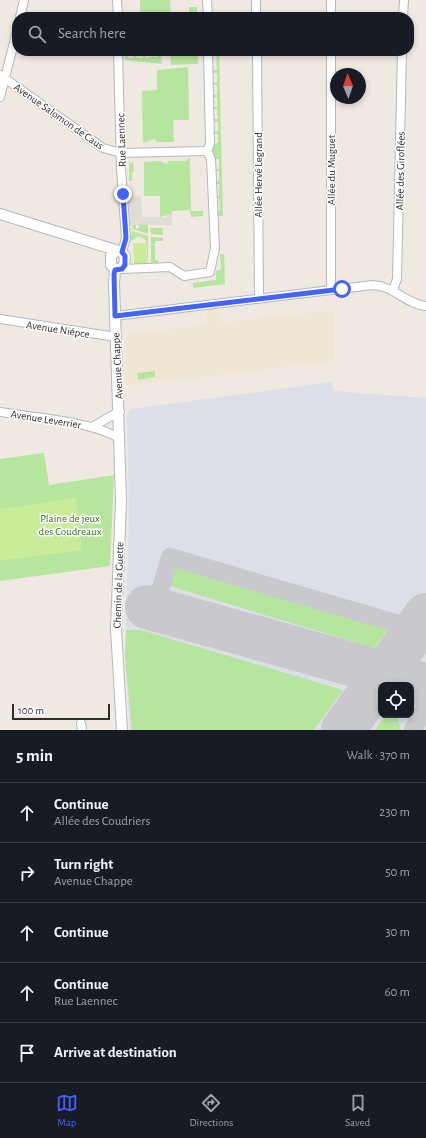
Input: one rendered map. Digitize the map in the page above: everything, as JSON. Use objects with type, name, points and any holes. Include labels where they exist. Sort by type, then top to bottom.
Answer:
[{"type":"street","points":[[21,12],[24,0]]},
{"type":"street","points":[[117,0],[118,12]]},
{"type":"street","points":[[208,0],[208,12]]},
{"type":"street","points":[[256,0],[256,12]]},
{"type":"street","points":[[331,0],[331,12]]},
{"type":"street","points":[[403,12],[404,0]]},
{"type":"street","points":[[0,97],[3,77],[12,48]]},
{"type":"street","name":"Rue Laennec","points":[[116,253],[126,238],[121,153],[118,56]]},
{"type":"street","points":[[118,269],[170,267],[184,276],[210,272],[214,248],[214,216],[211,159],[207,151],[210,144],[208,56]]},
{"type":"street","name":"Allée Hervé Legrand","points":[[257,56],[259,299]]},
{"type":"street","name":"Allée du Muguet","points":[[331,56],[331,290]]},
{"type":"street","name":"Allée des Giroflées","points":[[393,290],[397,279],[402,56]]},
{"type":"street","name":"Avenue Salomon de Caus","points":[[3,77],[103,148],[121,153],[207,151]]},
{"type":"street","points":[[0,214],[103,246],[116,253]]},
{"type":"street","name":"Avenue Chappe","points":[[116,253],[112,265],[118,269],[115,316],[120,439]]},
{"type":"street","points":[[115,316],[373,285],[393,290],[411,303],[426,306]]},
{"type":"street","name":"Avenue Niépce","points":[[0,319],[116,337]]},
{"type":"street","name":"Avenue Leverrier","points":[[92,427],[120,411]]},
{"type":"street","name":"Avenue Leverrier","points":[[0,412],[92,427],[106,431],[120,439]]},
{"type":"street","points":[[106,420],[106,431]]},
{"type":"street","name":"Chemin de la Guette","points":[[120,439],[122,500],[116,630],[122,730]]},
{"type":"shaded area","points":[[141,196],[142,217],[167,217],[167,214],[172,214],[172,225],[129,225],[129,197]]},
{"type":"shaded area","points":[[218,308],[220,323],[334,310],[334,361],[127,386],[124,335],[208,325],[206,309]]},
{"type":"shaded area","points":[[332,382],[333,391],[426,398],[426,730],[130,730],[125,655],[129,512],[127,415],[131,409]]},
{"type":"green space","points":[[140,0],[170,0],[171,12],[140,12]]},
{"type":"green space","points":[[189,7],[197,7],[197,12],[189,12]]},
{"type":"green space","points":[[125,56],[128,56],[128,58],[134,58],[134,56],[136,56],[136,58],[143,58],[143,56],[145,56],[145,58],[161,56],[162,64],[125,60]]},
{"type":"green space","points":[[170,56],[198,56],[198,64],[171,65]]},
{"type":"green space","points":[[216,56],[219,56],[223,216],[217,216],[215,211],[220,211],[219,198],[215,198],[215,196],[219,196],[219,184],[214,184],[214,181],[219,181],[219,171],[214,171],[214,169],[219,169],[219,159],[214,159],[211,151],[213,144],[218,143],[218,134],[213,134],[213,132],[218,131],[218,122],[213,122],[213,119],[218,119],[217,109],[213,109],[212,107],[217,107],[217,97],[212,97],[212,95],[217,95],[217,85],[212,85],[212,83],[217,82],[217,73],[212,73],[212,70],[217,70]]},
{"type":"green space","points":[[188,67],[189,120],[173,120],[174,142],[156,142],[155,139],[143,143],[142,91],[157,90],[157,70]]},
{"type":"green space","points":[[190,158],[191,210],[203,211],[203,216],[191,217],[190,210],[172,211],[172,214],[160,217],[160,196],[144,196],[144,162],[160,161],[167,164],[168,161],[185,161]]},
{"type":"green space","points":[[133,162],[134,172],[132,173],[132,181],[129,181],[129,163]]},
{"type":"green space","points":[[132,225],[136,225],[136,229],[139,228],[139,225],[148,225],[148,234],[133,229]]},
{"type":"green space","points":[[150,228],[162,228],[163,235],[151,234]]},
{"type":"green space","points":[[132,231],[148,236],[148,266],[146,240],[138,236],[130,242]]},
{"type":"green space","points":[[151,237],[163,238],[163,241],[155,241],[155,260],[158,260],[158,264],[151,264]]},
{"type":"green space","points":[[133,243],[146,243],[147,264],[134,264]]},
{"type":"green space","points":[[220,254],[224,254],[225,284],[193,288],[193,283],[216,280],[216,271],[221,270]]},
{"type":"green space","points":[[155,371],[155,377],[138,380],[137,373]]},
{"type":"green space","name":"Plaine de jeux des Coudreaux","points":[[44,453],[49,485],[114,475],[110,566],[0,581],[0,459]]},
{"type":"green space","points":[[76,498],[82,550],[0,561],[0,509]]},
{"type":"green space","points":[[173,564],[389,628],[374,648],[166,585]]},
{"type":"green space","points":[[126,630],[141,630],[343,690],[314,730],[132,730],[125,656]]},
{"type":"green space","points":[[384,718],[398,718],[401,730],[375,730]]},
{"type":"taxiway","points":[[155,609],[170,557],[426,632]]},
{"type":"taxiway","points":[[413,730],[426,706]]},
{"type":"runway","points":[[147,607],[426,685]]},
{"type":"runway","points":[[343,730],[426,615]]},
{"type":"route","points":[[123,194],[126,238],[122,252],[125,256],[125,265],[122,269],[115,270],[114,274],[115,316],[342,289]]}]
